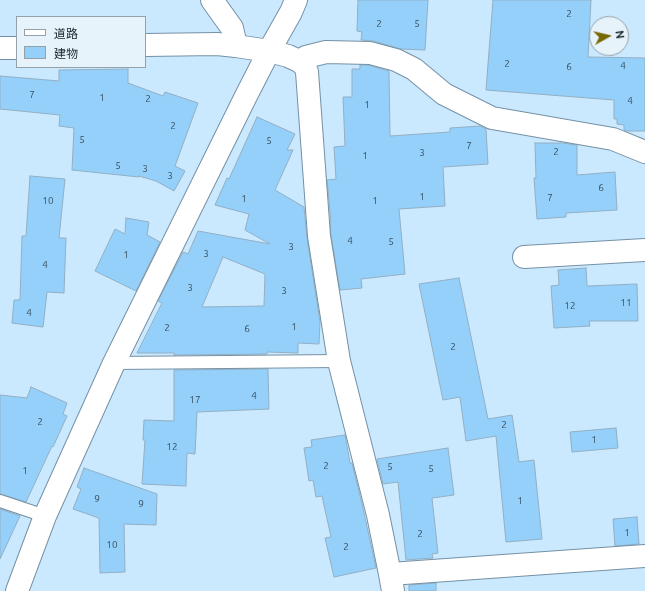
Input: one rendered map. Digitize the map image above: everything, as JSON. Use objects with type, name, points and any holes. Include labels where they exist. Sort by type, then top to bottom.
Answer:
[{"type":"street","points":[[212,0],[232,28],[236,46]]},
{"type":"street","points":[[17,591],[45,516],[114,363],[269,51],[296,0]]},
{"type":"street","points":[[146,45],[197,44],[236,46],[269,51],[288,56],[299,61],[305,66],[307,72],[319,236],[339,361],[378,515],[392,582],[645,556]]},
{"type":"street","points":[[0,48],[16,48]]},
{"type":"street","points":[[299,61],[306,57],[326,52],[370,53],[396,60],[414,69],[444,94],[492,118],[613,140],[645,152]]},
{"type":"street","points":[[524,257],[645,250]]},
{"type":"lane","points":[[114,363],[339,361]]},
{"type":"lane","points":[[0,501],[45,516]]},
{"type":"building","points":[[358,0],[428,0],[425,50],[401,49],[373,41],[361,40],[362,32],[357,31]]},
{"type":"building","points":[[493,0],[591,0],[588,57],[645,58],[645,131],[626,131],[624,130],[624,125],[617,124],[617,119],[614,119],[614,100],[486,90]]},
{"type":"building","points":[[360,65],[368,65],[389,71],[390,136],[450,132],[450,128],[480,126],[486,129],[488,164],[443,167],[445,206],[399,209],[405,274],[361,279],[362,288],[340,290],[331,235],[327,180],[336,179],[334,147],[345,146],[343,97],[352,97],[352,69],[360,69]]},
{"type":"building","points":[[128,69],[128,83],[163,96],[165,92],[198,103],[175,166],[185,171],[174,191],[156,181],[139,176],[72,170],[74,128],[59,126],[60,115],[0,109],[0,76],[59,81],[59,70]]},
{"type":"building","points":[[257,117],[295,134],[287,150],[293,150],[275,190],[304,207],[307,238],[320,322],[319,344],[298,343],[298,353],[267,352],[267,354],[174,355],[174,353],[137,353],[162,303],[158,301],[183,252],[188,254],[198,231],[270,244],[245,230],[249,214],[215,205],[227,178],[229,179]],"holes":[[[223,257],[265,274],[264,306],[202,307]]]},
{"type":"building","points":[[535,143],[562,143],[577,145],[577,175],[615,172],[617,210],[566,213],[566,217],[537,219],[534,178],[536,178]]},
{"type":"building","points":[[30,176],[65,179],[59,238],[66,238],[64,293],[47,292],[43,327],[12,323],[14,300],[20,300],[22,236],[26,236]]},
{"type":"building","points":[[126,218],[149,222],[147,235],[160,242],[136,291],[95,271],[115,229],[125,234]]},
{"type":"building","points":[[586,268],[587,286],[637,284],[638,321],[589,321],[590,326],[554,328],[551,286],[559,285],[558,270]]},
{"type":"building","points":[[459,278],[488,419],[512,415],[519,462],[534,460],[542,539],[506,542],[496,436],[466,441],[460,397],[443,400],[419,284]]},
{"type":"building","points":[[268,369],[269,409],[197,412],[195,454],[187,453],[186,486],[142,484],[145,440],[143,440],[144,420],[174,421],[174,370]]},
{"type":"building","points":[[31,387],[67,403],[63,414],[67,416],[26,502],[0,494],[0,395],[27,398]]},
{"type":"building","points":[[616,428],[618,448],[572,452],[570,432]]},
{"type":"building","points":[[345,435],[350,463],[352,463],[376,568],[334,577],[325,538],[331,537],[322,496],[316,497],[313,480],[309,481],[304,448],[312,447],[311,440]]},
{"type":"building","points":[[448,448],[454,495],[432,498],[438,553],[432,554],[433,558],[406,560],[398,482],[383,484],[377,459]]},
{"type":"building","points":[[84,468],[157,494],[156,525],[124,524],[125,572],[100,573],[99,518],[73,509],[81,489],[77,487]]},
{"type":"building","points":[[0,509],[20,516],[0,559]]},
{"type":"building","points":[[637,517],[639,544],[615,546],[613,519]]},
{"type":"building","points":[[436,583],[436,591],[409,591],[409,585]]}]
